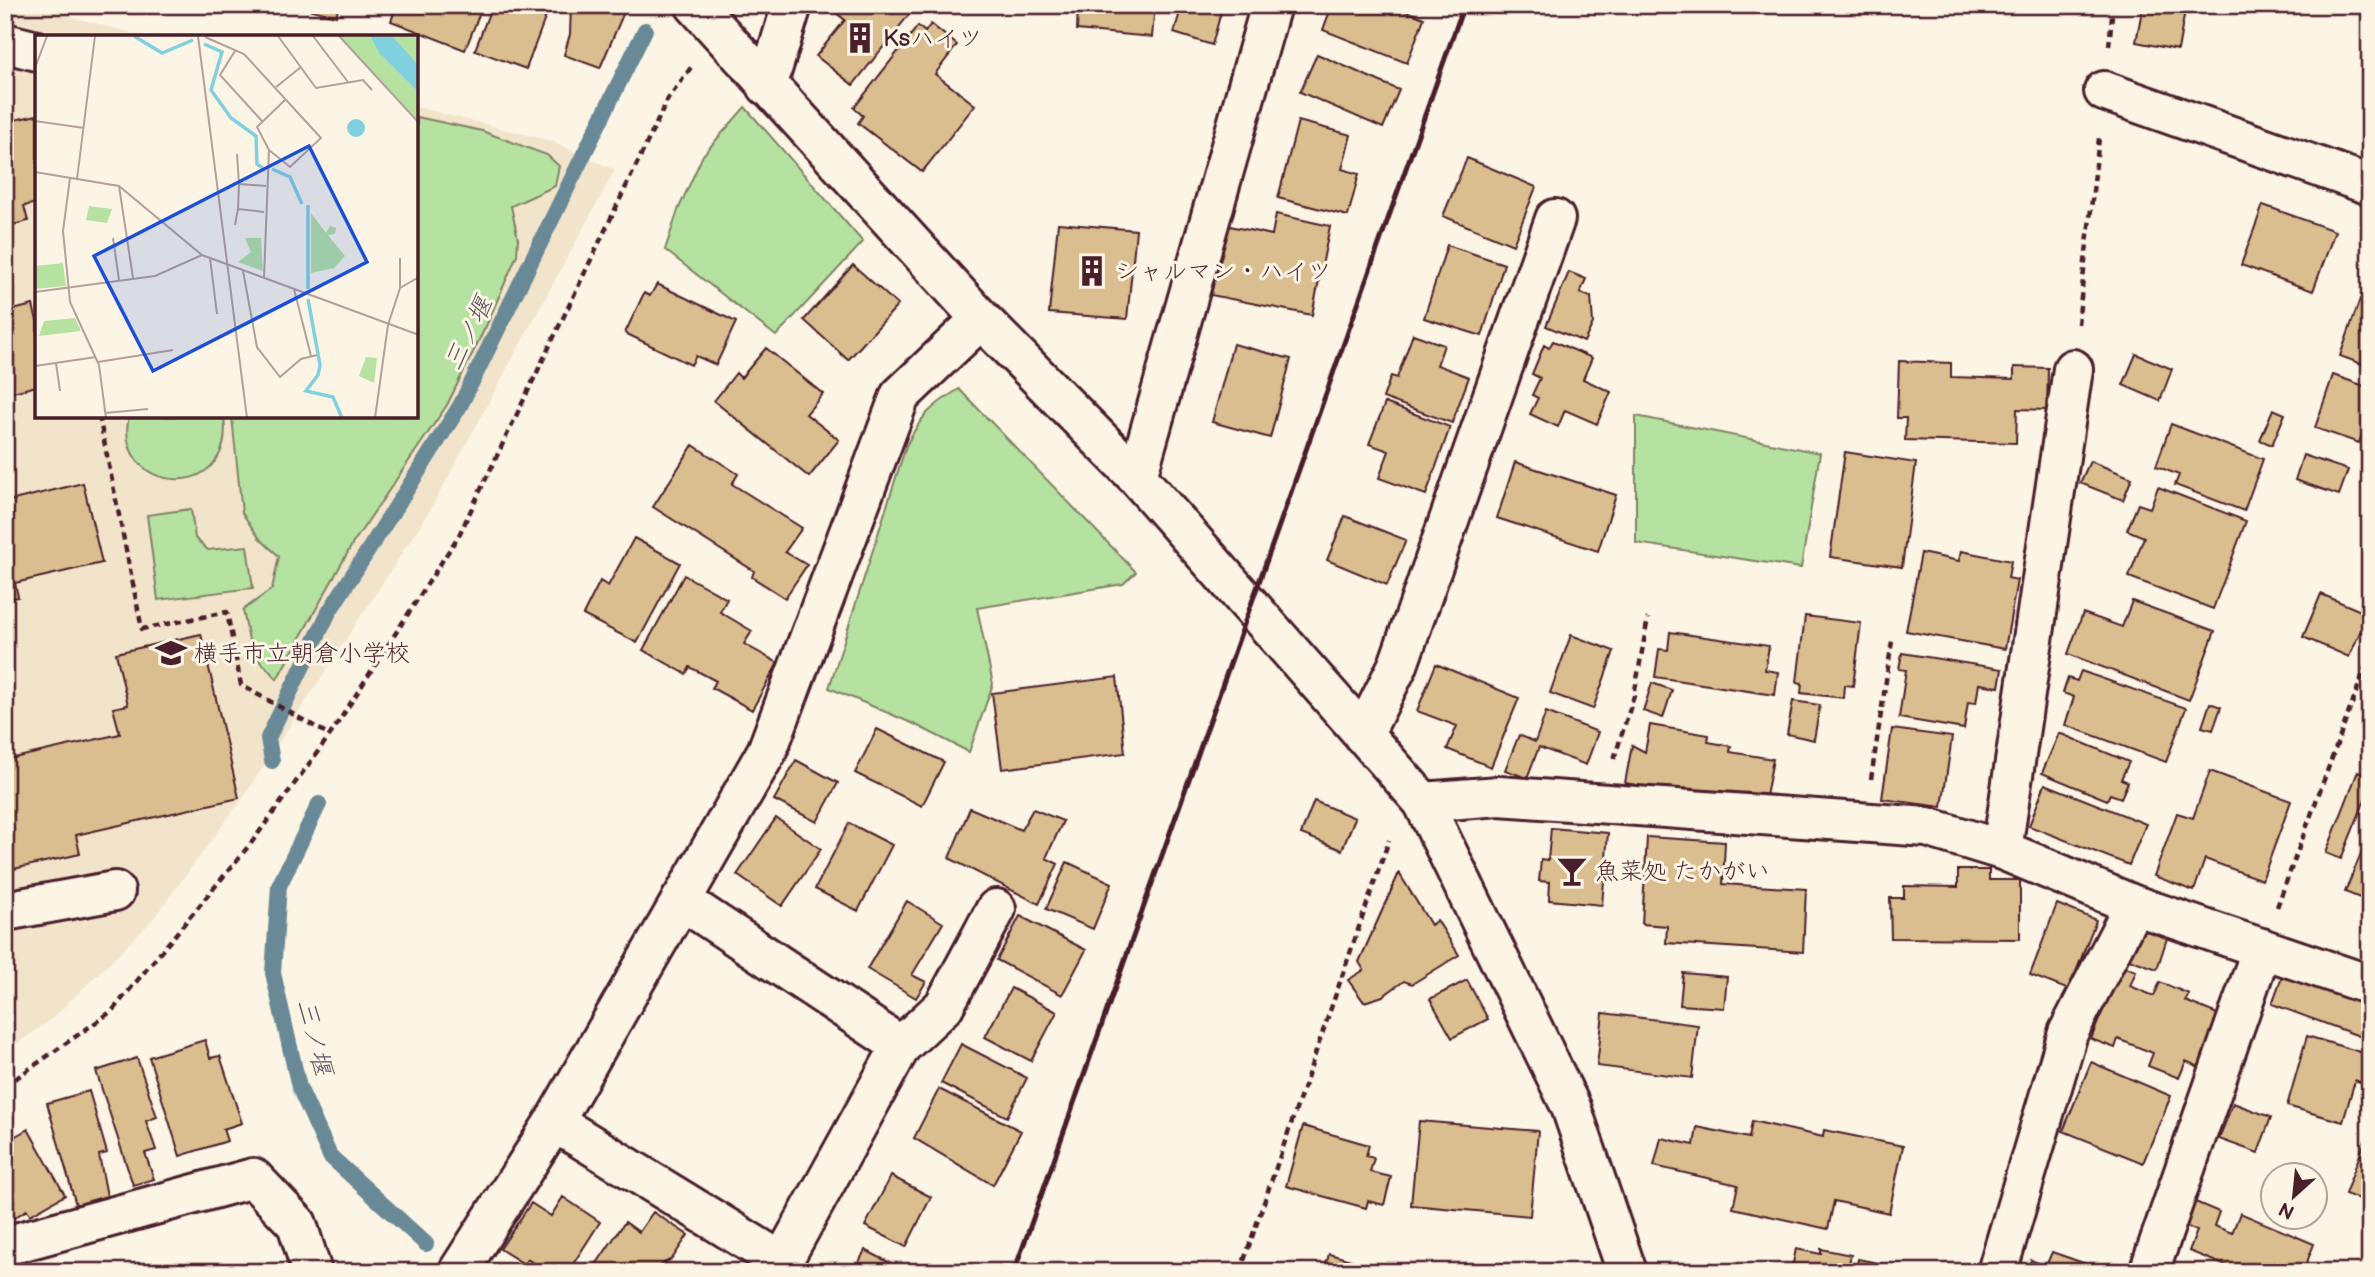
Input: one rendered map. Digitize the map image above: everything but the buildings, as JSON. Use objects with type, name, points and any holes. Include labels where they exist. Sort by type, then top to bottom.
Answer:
[{"type":"street","points":[[767,86],[792,5]]},
{"type":"street","points":[[1137,477],[1271,5]]},
{"type":"street","points":[[706,18],[981,319],[1137,477],[1415,794],[1571,1107],[1627,1272]]},
{"type":"street","points":[[5,43],[35,50]]},
{"type":"street","points":[[2104,92],[2370,185]]},
{"type":"street","points":[[1363,735],[1398,665],[1555,219]]},
{"type":"street","points":[[458,1272],[554,1122],[767,751],[900,396],[981,319]]},
{"type":"street","points":[[2002,850],[2073,369]]},
{"type":"street","points":[[1415,794],[1499,796],[1927,827],[2002,850],[2134,905],[2370,985]]},
{"type":"street","points":[[5,911],[114,891]]},
{"type":"street","points":[[681,900],[901,1046]]},
{"type":"street","points":[[1997,1272],[2068,1033],[2134,905]]},
{"type":"street","points":[[554,1122],[781,1267],[901,1046],[944,1006],[996,909]]},
{"type":"street","points":[[2149,1272],[2262,948]]},
{"type":"street","points":[[5,1246],[253,1178],[296,1224],[312,1272]]},
{"type":"path","points":[[2073,369],[2113,5]]},
{"type":"path","points":[[5,1086],[112,1011],[252,842],[328,734],[459,535],[650,137]]},
{"type":"path","points":[[99,418],[142,629],[227,612],[241,685],[328,734]]},
{"type":"path","points":[[1600,803],[1634,696],[1648,618]]},
{"type":"path","points":[[1864,822],[1892,641]]},
{"type":"path","points":[[2262,948],[2370,655]]},
{"type":"path","points":[[1240,1272],[1415,794]]},
{"type":"shaded area","name":"横手市立朝倉小学校","points":[[5,5],[27,5],[140,35],[35,35],[35,418],[418,418],[418,107],[551,141],[615,170],[432,507],[243,798],[150,923],[52,1019],[5,1052]]},
{"type":"green space","points":[[745,107],[863,242],[776,336],[665,250],[678,210],[703,155]]},
{"type":"green space","points":[[418,117],[482,131],[547,155],[559,166],[555,186],[511,206],[518,239],[517,255],[447,405],[353,543],[277,679],[251,651],[243,610],[272,589],[279,556],[260,539],[242,513],[232,418],[418,418]]},
{"type":"green space","points":[[959,389],[1136,572],[1123,584],[977,608],[993,684],[969,752],[914,724],[829,688],[906,446],[927,413]]},
{"type":"green space","points":[[1636,416],[1820,453],[1801,568],[1636,543]]},
{"type":"green space","points":[[129,418],[224,418],[223,446],[212,465],[194,476],[174,479],[154,474],[138,462],[128,442]]},
{"type":"green space","points":[[191,509],[195,538],[208,550],[247,546],[253,588],[158,600],[147,515]]},
{"type":"waterway","name":"三ノ堰","points":[[272,761],[268,738],[329,612],[460,406],[645,30]]},
{"type":"waterway","name":"三ノ堰","points":[[319,804],[279,886],[273,973],[299,1087],[330,1156],[426,1244]]},
{"type":"railway","points":[[1014,1272],[1464,5]]},
{"type":"place","name":"Ksハイツ","points":[[860,38]]},
{"type":"place","name":"シャルマン・ハイツ","points":[[1092,271]]},
{"type":"place","name":"横手市立朝倉小学校","points":[[171,653]]},
{"type":"place","name":"魚菜処 たかがい","points":[[1572,871]]}]
